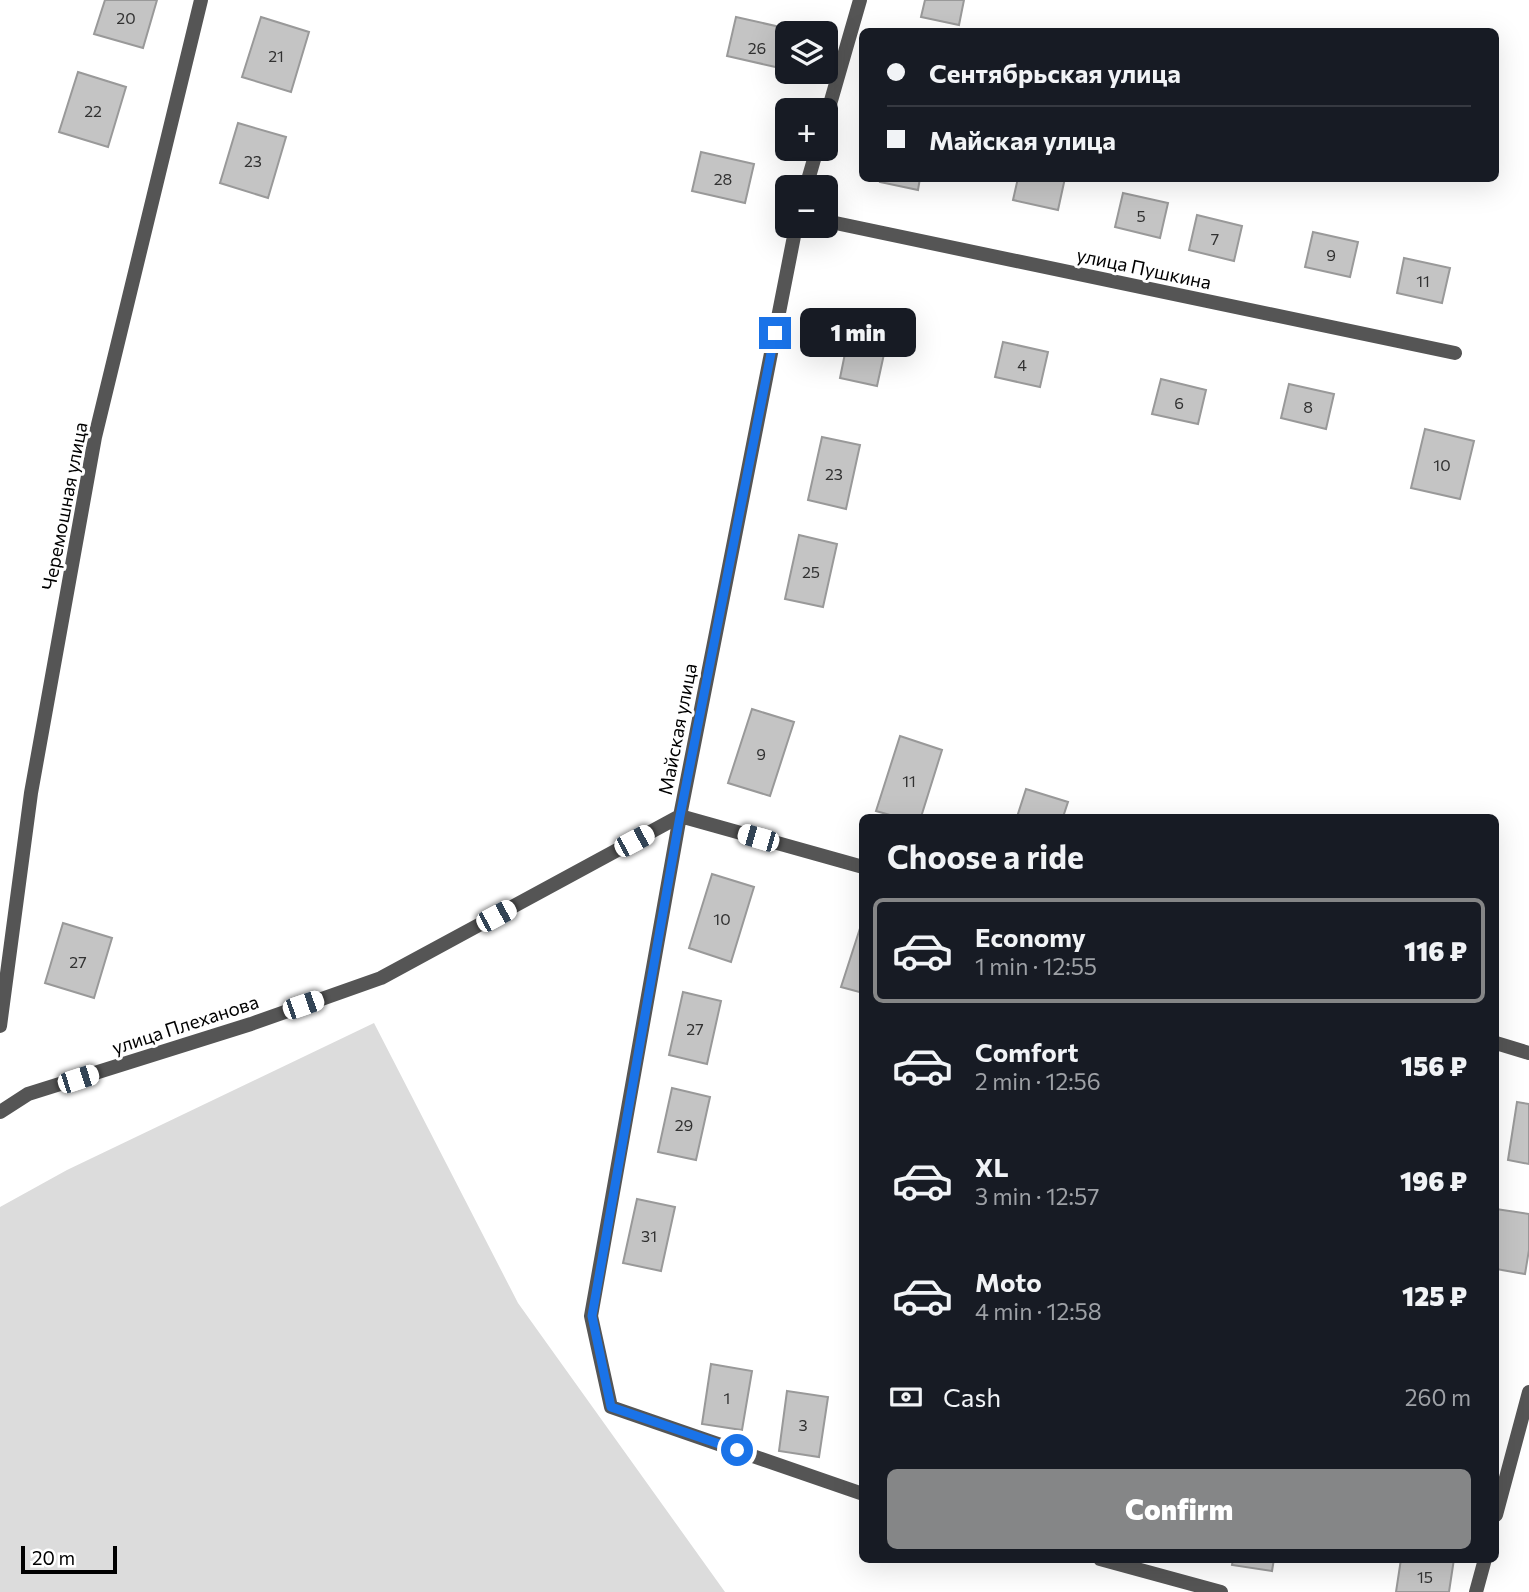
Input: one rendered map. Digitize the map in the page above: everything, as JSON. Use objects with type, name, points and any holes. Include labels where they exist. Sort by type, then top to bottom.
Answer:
[{"type":"street","name":"Черемошная улица","points":[[0,1026],[31,793],[95,437],[201,0]]},
{"type":"street","points":[[832,98],[860,0]]},
{"type":"street","name":"улица Пушкина","points":[[838,224],[1455,353]]},
{"type":"street","name":"Майская улица","points":[[794,238],[680,816],[592,1316],[611,1407],[859,1493]]},
{"type":"street","points":[[680,816],[859,866]]},
{"type":"street","name":"улица Плеханова","points":[[0,1112],[28,1094],[251,1024],[381,978],[680,816]]},
{"type":"street","points":[[1499,1045],[1529,1053]]},
{"type":"street","points":[[1499,1505],[1529,1392]]},
{"type":"street","points":[[1115,1563],[1221,1592]]},
{"type":"street","points":[[1476,1592],[1484,1563]]},
{"type":"shaded area","points":[[374,1023],[518,1303],[725,1592],[0,1592],[0,1207],[67,1170]]},
{"type":"building","points":[[105,0],[157,0],[143,48],[94,34]]},
{"type":"building","points":[[925,0],[964,0],[959,25],[921,17]]},
{"type":"building","points":[[261,17],[309,32],[291,92],[242,77]]},
{"type":"building","points":[[736,17],[775,26],[775,67],[727,56]]},
{"type":"building","points":[[78,72],[126,87],[108,147],[59,132]]},
{"type":"building","points":[[238,123],[286,137],[268,198],[220,183]]},
{"type":"building","points":[[701,152],[754,164],[745,203],[692,191]]},
{"type":"building","points":[[880,182],[919,182],[918,190]]},
{"type":"building","points":[[1017,182],[1064,182],[1058,210],[1013,200]]},
{"type":"building","points":[[1123,193],[1168,203],[1160,238],[1115,227]]},
{"type":"building","points":[[1197,215],[1242,226],[1234,261],[1189,250]]},
{"type":"building","points":[[1313,232],[1358,242],[1350,277],[1305,267]]},
{"type":"building","points":[[1404,258],[1450,268],[1442,303],[1397,293]]},
{"type":"building","points":[[853,314],[891,322],[877,386],[840,378]]},
{"type":"building","points":[[1003,342],[1048,352],[1040,387],[995,377]]},
{"type":"building","points":[[1161,379],[1206,390],[1198,424],[1152,414]]},
{"type":"building","points":[[1289,384],[1334,394],[1326,429],[1281,418]]},
{"type":"building","points":[[1425,429],[1474,441],[1460,499],[1411,488]]},
{"type":"building","points":[[822,437],[860,445],[846,509],[808,500]]},
{"type":"building","points":[[799,535],[837,544],[823,607],[785,599]]},
{"type":"building","points":[[752,709],[794,722],[770,796],[728,783]]},
{"type":"building","points":[[900,736],[942,750],[922,814],[886,814],[876,811]]},
{"type":"building","points":[[1026,789],[1068,802],[1064,814],[1018,814]]},
{"type":"building","points":[[712,874],[754,887],[731,962],[689,948]]},
{"type":"building","points":[[63,923],[112,938],[94,998],[45,983]]},
{"type":"building","points":[[859,931],[859,992],[841,987]]},
{"type":"building","points":[[683,992],[721,1001],[707,1064],[669,1055]]},
{"type":"building","points":[[672,1088],[710,1097],[696,1160],[658,1152]]},
{"type":"building","points":[[1517,1102],[1529,1104],[1529,1164],[1508,1160]]},
{"type":"building","points":[[637,1199],[675,1207],[661,1271],[623,1263]]},
{"type":"building","points":[[1499,1209],[1529,1214],[1529,1250],[1525,1274],[1499,1270]]},
{"type":"building","points":[[711,1364],[752,1371],[742,1430],[702,1424]]},
{"type":"building","points":[[787,1391],[828,1397],[819,1457],[779,1451]]},
{"type":"building","points":[[1232,1563],[1273,1563],[1272,1571]]},
{"type":"building","points":[[1400,1563],[1453,1563],[1449,1592],[1396,1592]]},
{"type":"route","points":[[737,1450],[611,1407],[592,1316],[680,816],[775,333]]}]
